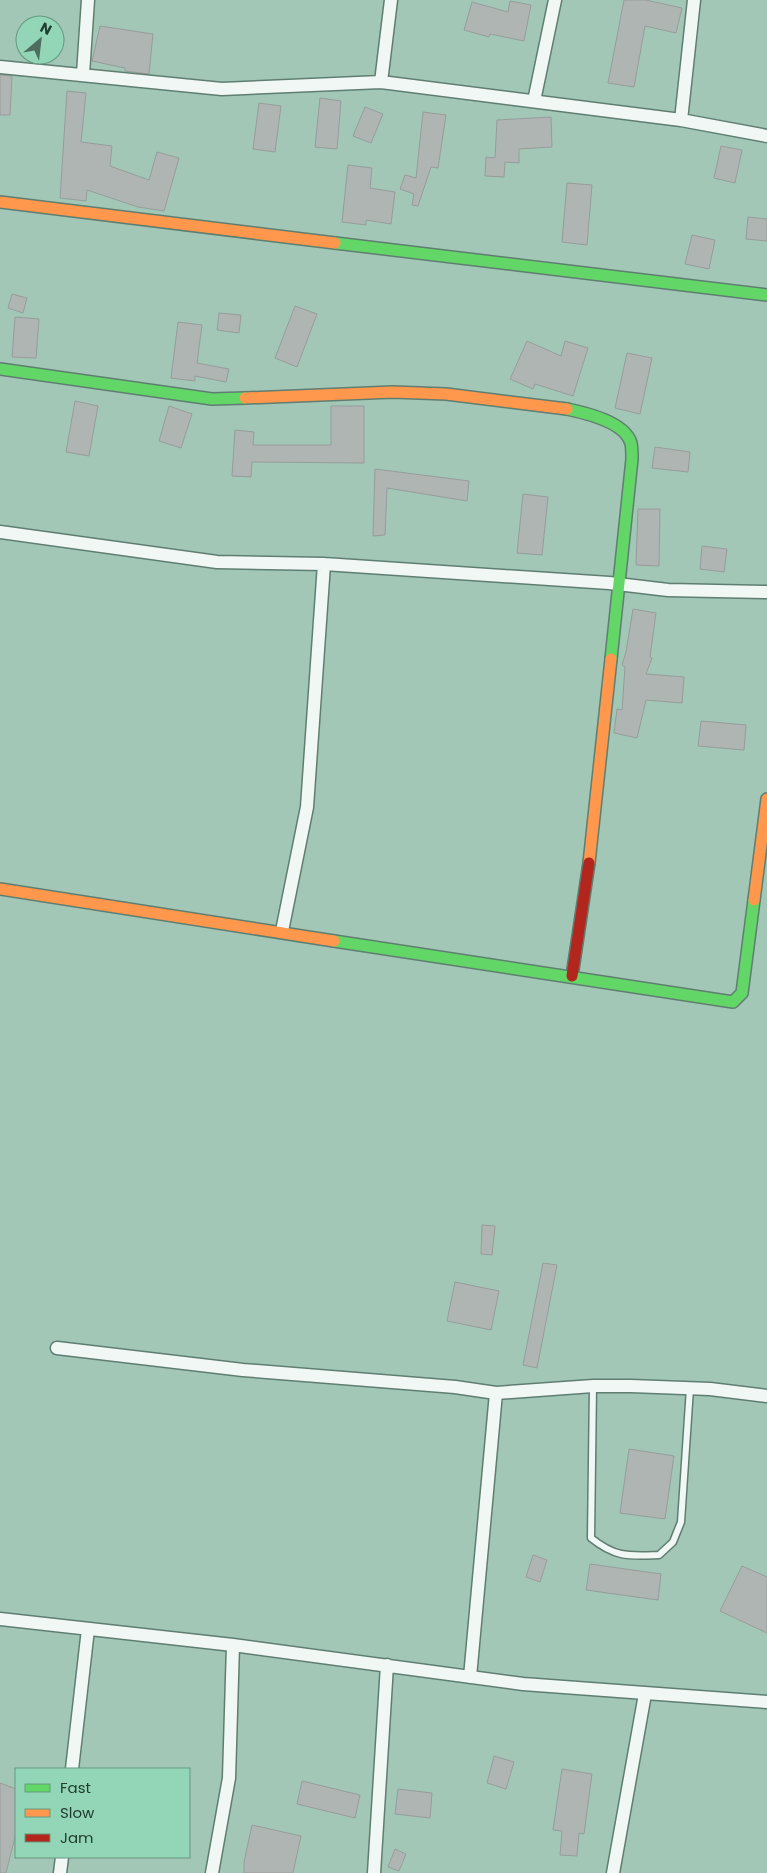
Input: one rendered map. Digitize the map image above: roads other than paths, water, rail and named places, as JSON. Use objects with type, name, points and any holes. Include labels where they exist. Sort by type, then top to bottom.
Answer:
[{"type":"street","points":[[83,74],[88,0]]},
{"type":"street","points":[[381,82],[391,0]]},
{"type":"street","points":[[534,101],[554,0]]},
{"type":"street","points":[[681,120],[694,0]]},
{"type":"street","points":[[0,67],[222,89],[381,82],[681,120],[767,136]]},
{"type":"street","points":[[0,202],[767,295]]},
{"type":"street","points":[[0,369],[212,399],[410,392],[559,407],[594,415],[624,430],[631,443],[632,459],[586,896],[572,976]]},
{"type":"street","points":[[0,532],[217,562],[324,564],[619,584],[668,590],[767,592]]},
{"type":"street","points":[[282,932],[307,807],[324,564]]},
{"type":"street","points":[[0,889],[734,1002],[742,993],[767,799]]},
{"type":"street","points":[[57,1348],[243,1370],[455,1387],[496,1393],[593,1386],[690,1388],[767,1396]]},
{"type":"street","points":[[470,1676],[496,1393]]},
{"type":"street","points":[[0,1619],[233,1645],[524,1684],[767,1702]]},
{"type":"street","points":[[72,1768],[88,1628]]},
{"type":"street","points":[[212,1873],[229,1778],[233,1645]]},
{"type":"street","points":[[374,1873],[387,1665]]},
{"type":"street","points":[[613,1873],[645,1694]]},
{"type":"street","points":[[60,1873],[62,1858]]},
{"type":"lane","points":[[593,1386],[591,1538],[607,1550],[629,1556],[659,1555],[673,1542],[681,1522],[690,1388]]}]
